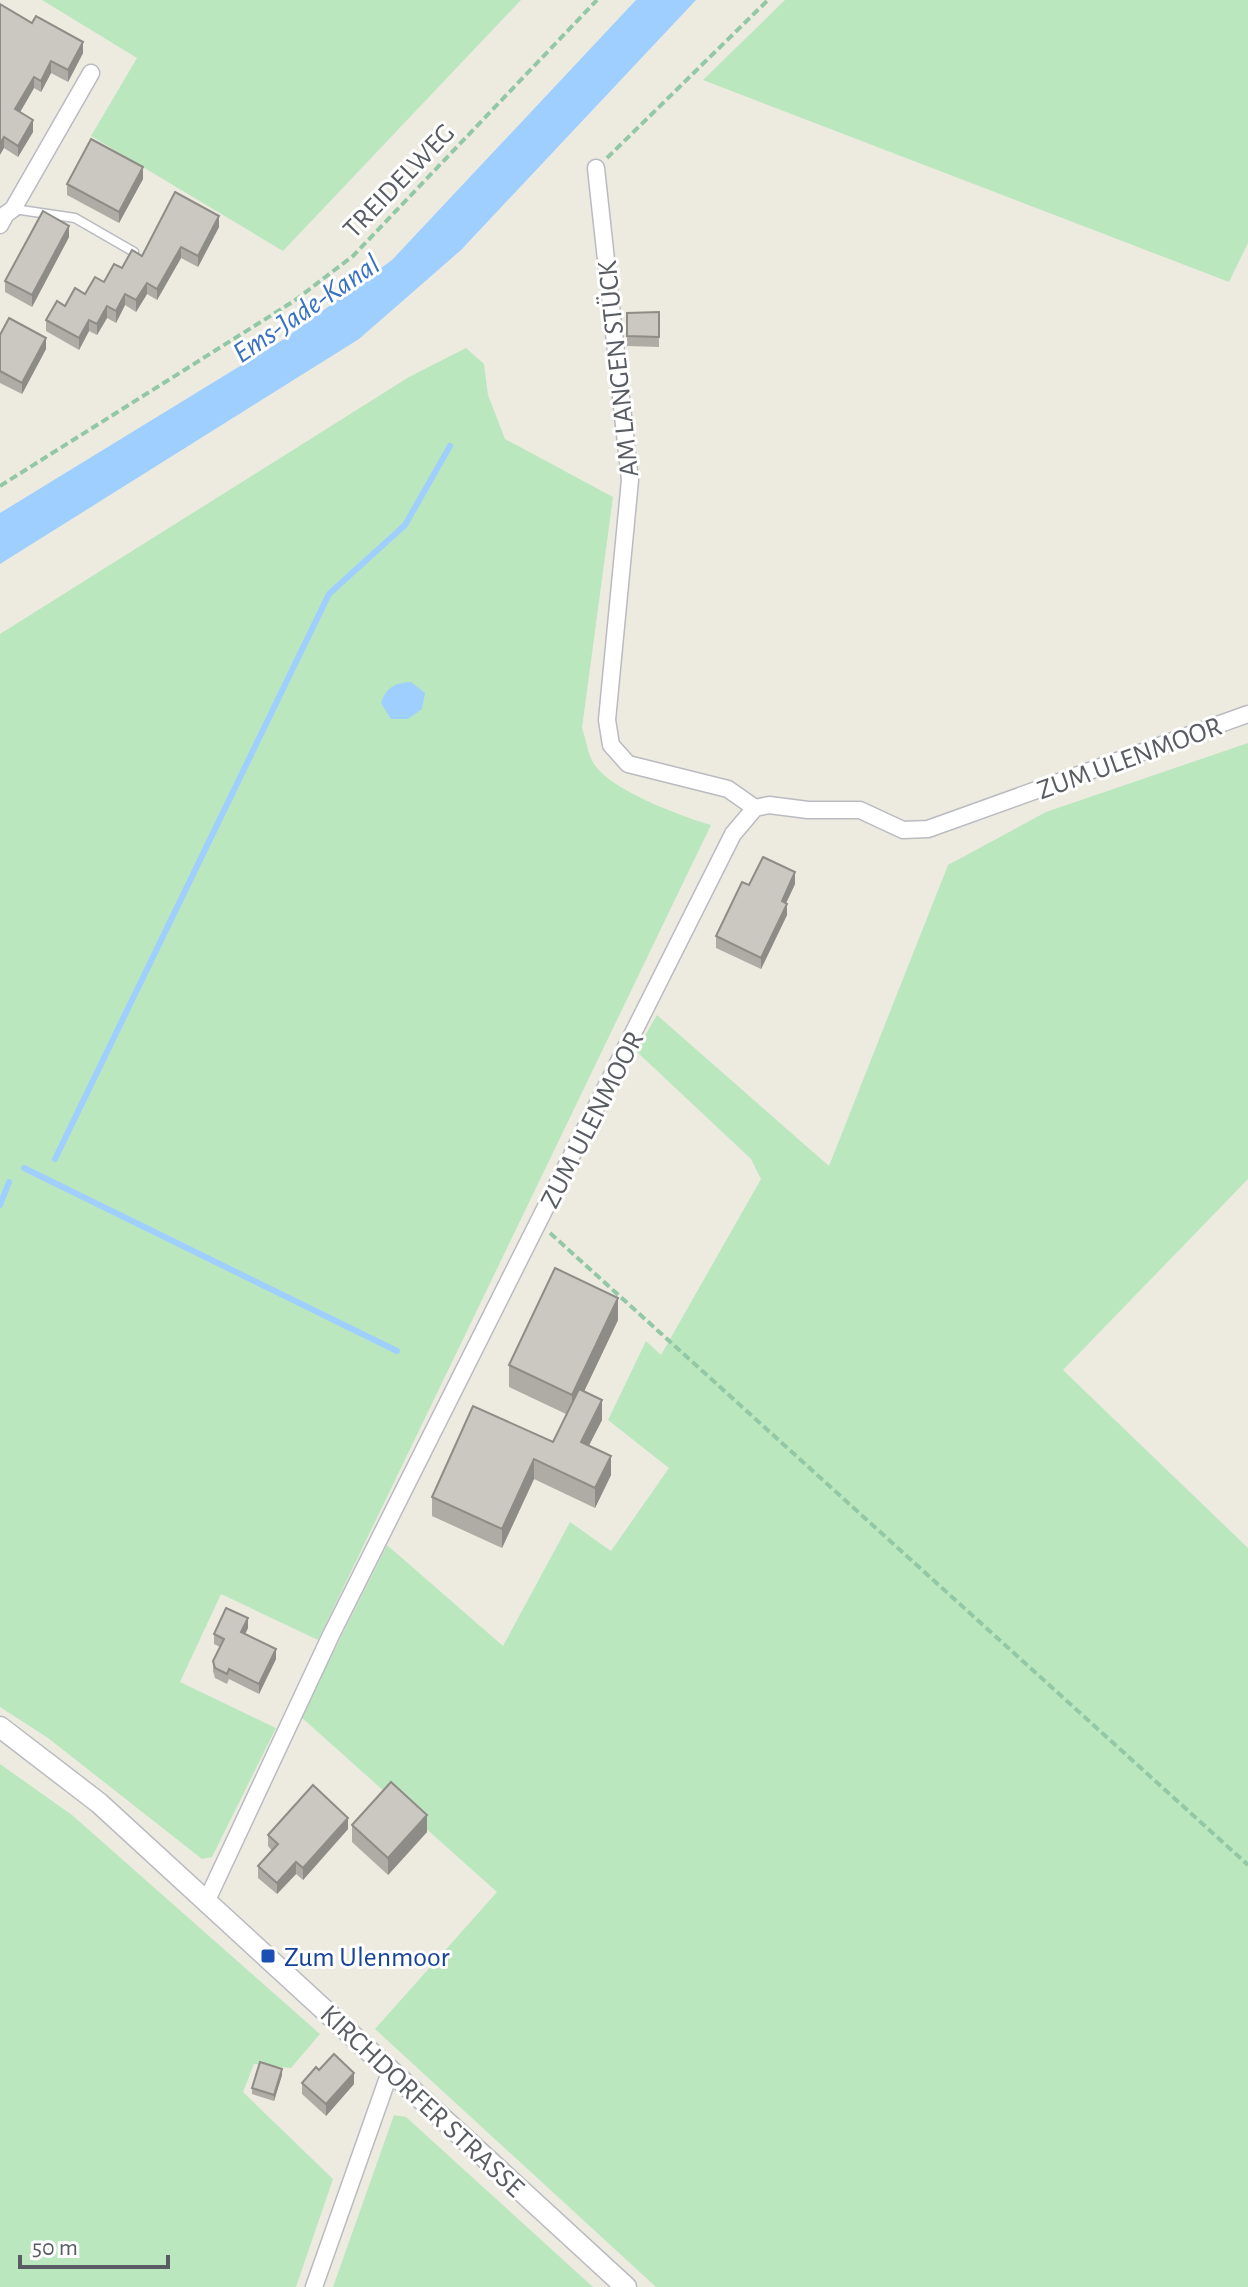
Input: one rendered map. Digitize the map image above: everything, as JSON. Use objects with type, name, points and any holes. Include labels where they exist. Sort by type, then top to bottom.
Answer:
[{"type":"street","points":[[5,214],[91,73]]},
{"type":"street","name":"AM LANGEN STÜCK","points":[[596,168],[630,480],[607,720],[611,745],[628,764],[728,789],[755,808]]},
{"type":"street","name":"ZUM ULENMOOR","points":[[207,1900],[331,1635],[733,834],[755,808],[769,805],[808,810],[860,810],[903,830],[928,829],[1248,714]]},
{"type":"street","name":"KIRCHDORFER STRASSE","points":[[0,1727],[99,1803],[626,2287]]},
{"type":"street","points":[[314,2287],[391,2069]]},
{"type":"lane","points":[[5,214],[75,218],[134,252]]},
{"type":"path","name":"TREIDELWEG","points":[[0,486],[294,301],[353,256],[597,0]]},
{"type":"path","points":[[596,168],[641,128],[768,0]]},
{"type":"path","points":[[539,1223],[1248,1865]]},
{"type":"green space","points":[[42,0],[521,0],[283,251],[91,136],[137,58]]},
{"type":"green space","points":[[785,0],[1248,0],[1248,243],[1229,282],[703,80]]},
{"type":"green space","points":[[466,348],[484,364],[488,395],[505,439],[613,497],[582,728],[594,764],[631,793],[711,825],[318,1640],[221,1594],[180,1682],[276,1728],[212,1857],[202,1859],[48,1738],[0,1707],[0,634],[409,377]]},
{"type":"green space","points":[[1248,743],[1248,1179],[1063,1370],[1248,1548],[1248,2287],[656,2287],[375,2029],[497,1892],[301,1717],[387,1545],[503,1646],[570,1522],[611,1551],[669,1468],[608,1420],[646,1341],[661,1355],[761,1179],[751,1159],[636,1051],[657,1015],[829,1166],[948,865],[1046,812]]},
{"type":"green space","points":[[0,1764],[72,1815],[320,2034],[291,2068],[254,2064],[243,2092],[333,2179],[296,2287],[0,2287]]},
{"type":"green space","points":[[394,2115],[406,2117],[593,2287],[333,2287]]},
{"type":"water","points":[[636,0],[696,0],[461,250],[359,339],[0,564],[0,513],[284,339],[392,260]]},
{"type":"water","points":[[411,682],[425,693],[422,709],[408,719],[391,719],[381,703],[383,698],[392,687]]},
{"type":"building","points":[[0,4],[32,23],[36,16],[83,42],[68,70],[51,61],[41,81],[34,77],[15,109],[33,120],[18,146],[4,137],[0,144]]},
{"type":"building","points":[[91,139],[143,167],[119,212],[67,184]]},
{"type":"building","points":[[175,192],[219,216],[198,256],[181,247],[157,289],[147,283],[136,300],[125,294],[116,311],[107,306],[97,324],[89,320],[79,338],[46,320],[57,301],[65,306],[75,288],[85,294],[95,277],[104,282],[114,264],[122,268],[132,250],[142,256]]},
{"type":"building","points":[[43,211],[69,226],[32,295],[5,281]]},
{"type":"building","points":[[659,312],[659,337],[627,336],[627,313]]},
{"type":"building","points":[[9,318],[46,338],[22,383],[0,371],[0,335]]},
{"type":"building","points":[[763,857],[795,872],[782,901],[787,904],[761,958],[716,936],[742,882],[749,885]]},
{"type":"building","points":[[555,1268],[618,1298],[572,1395],[509,1365]]},
{"type":"building","points":[[579,1389],[602,1400],[581,1442],[611,1456],[595,1488],[534,1459],[502,1529],[432,1497],[473,1406],[553,1442]]},
{"type":"building","points":[[226,1608],[248,1618],[241,1632],[276,1649],[259,1684],[229,1669],[227,1674],[215,1668],[213,1661],[224,1639],[214,1634]]},
{"type":"building","points":[[391,1782],[427,1815],[388,1858],[352,1825]]},
{"type":"building","points":[[313,1785],[348,1818],[303,1868],[296,1862],[277,1883],[258,1866],[278,1844],[268,1835]]},
{"type":"building","points":[[334,2054],[354,2073],[326,2104],[302,2083],[316,2067],[319,2070]]},
{"type":"building","points":[[260,2062],[282,2069],[274,2095],[252,2088]]},
{"type":"waterway","points":[[55,1159],[329,594],[405,525],[450,446]]},
{"type":"waterway","points":[[24,1168],[397,1351]]},
{"type":"waterway","points":[[0,1205],[9,1182]]},
{"type":"place","name":"Zum Ulenmoor","points":[[268,1956]]},
{"type":"water label","name":"Ems-Jade-Kanal","points":[[306,308]]}]
